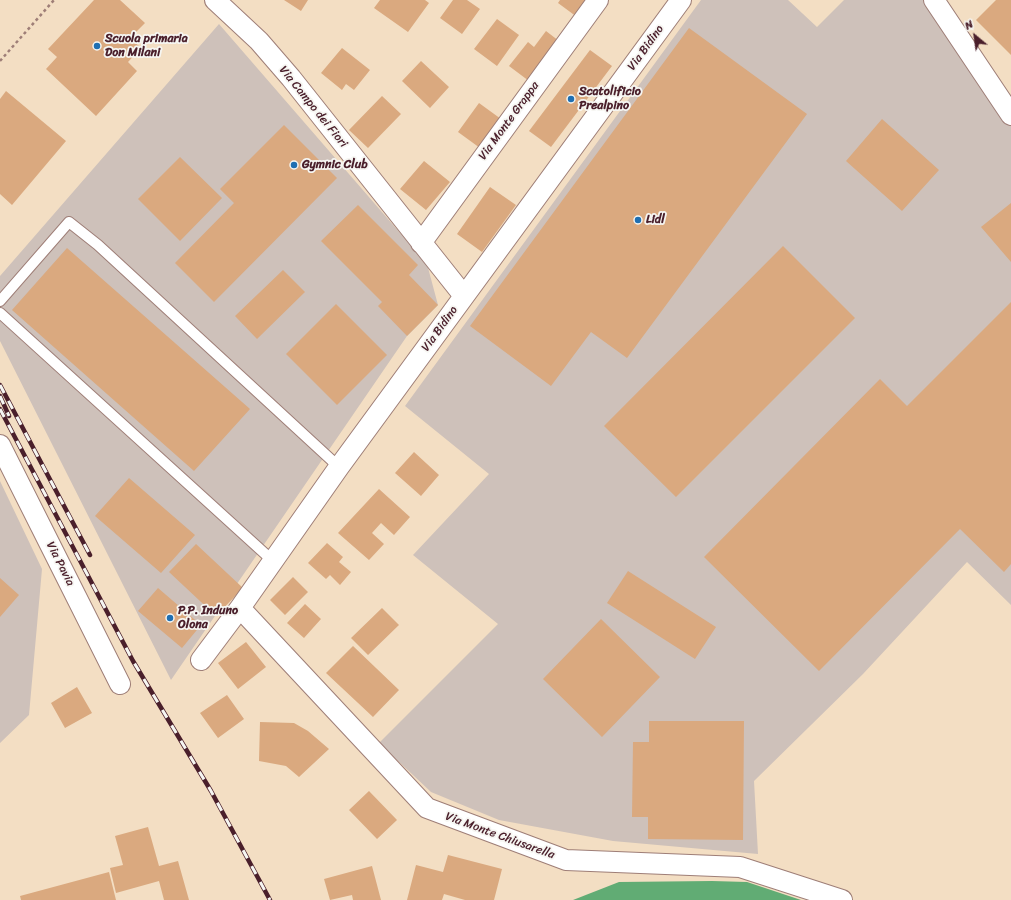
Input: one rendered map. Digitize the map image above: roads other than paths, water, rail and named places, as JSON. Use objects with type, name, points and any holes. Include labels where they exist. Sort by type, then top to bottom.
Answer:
[{"type":"street","name":"Via Campo dei Fiori","points":[[215,0],[259,42],[291,78],[464,296]]},
{"type":"street","name":"Via Monte Grappa","points":[[421,243],[598,0]]},
{"type":"street","name":"Via Bidino","points":[[201,660],[240,608],[339,467],[681,0]]},
{"type":"street","points":[[934,0],[1011,115]]},
{"type":"street","name":"Via Pavia","points":[[0,445],[120,684]]},
{"type":"street","name":"Via Monte Chiusarella","points":[[240,608],[427,808],[566,860],[740,867],[842,900]]},
{"type":"lane","points":[[0,301],[69,222],[98,245],[339,467]]},
{"type":"lane","points":[[0,314],[273,561]]},
{"type":"railway","points":[[0,385],[90,555]]},
{"type":"railway","points":[[0,396],[9,416]]},
{"type":"railway","points":[[0,409],[133,661],[211,791],[270,900]]},
{"type":"place","name":"Scuola primaria Don Milani","points":[[97,46]]},
{"type":"place","name":"Scatolificio Prealpino","points":[[571,99]]},
{"type":"place","name":"Gymnic Club","points":[[294,165]]},
{"type":"place","name":"Lidl","points":[[638,220]]},
{"type":"place","name":"P.P. Induno Olona","points":[[170,618]]}]
